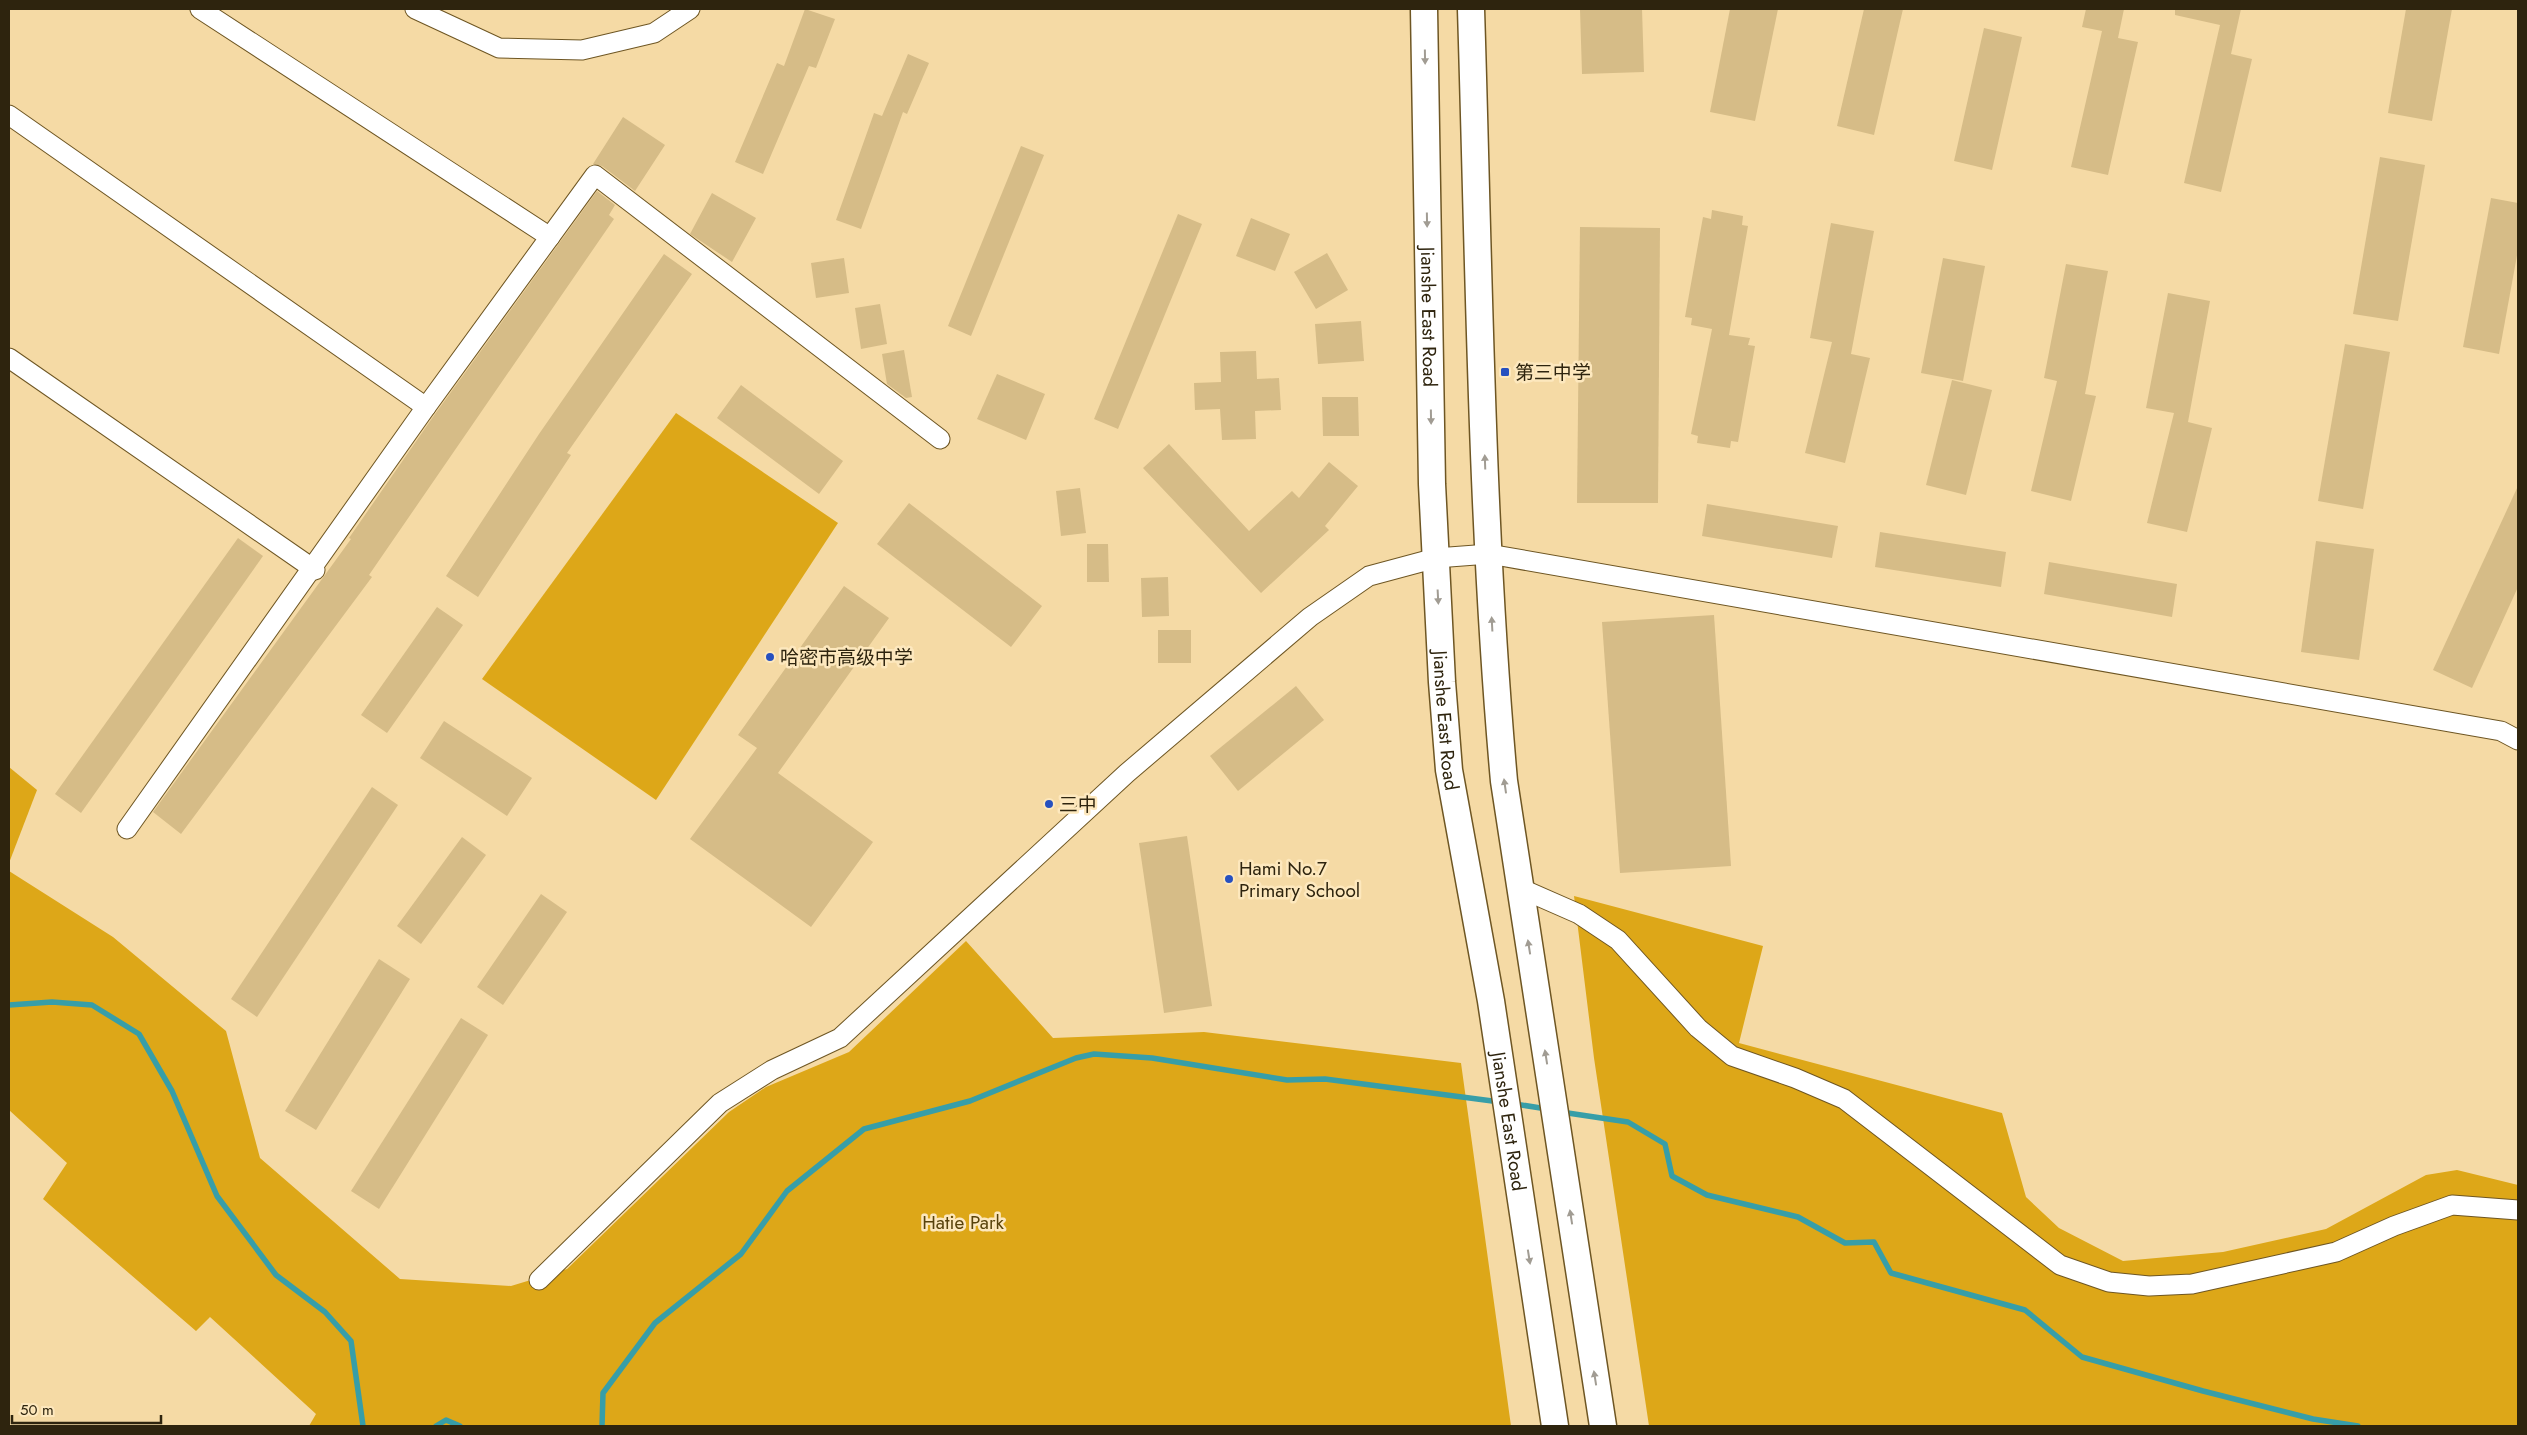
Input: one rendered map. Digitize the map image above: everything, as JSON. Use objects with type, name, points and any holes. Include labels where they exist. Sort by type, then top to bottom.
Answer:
[{"type":"main road","name":"Jianshe East Road","points":[[1424,9],[1432,484],[1449,770],[1491,1002],[1555,1426]]},
{"type":"main road","points":[[1470,9],[1489,554],[1495,679],[1504,781],[1603,1426]]},
{"type":"street","points":[[200,9],[550,237]]},
{"type":"street","points":[[415,9],[499,48],[582,50],[654,33],[690,9]]},
{"type":"street","points":[[9,114],[426,407]]},
{"type":"street","points":[[127,829],[426,407],[595,175],[940,439]]},
{"type":"street","points":[[9,358],[315,570]]},
{"type":"street","points":[[539,1280],[720,1103],[772,1070],[840,1038],[1127,773],[1310,617],[1369,576],[1436,558],[1489,554],[2501,731],[2518,740]]},
{"type":"street","points":[[1520,888],[1579,914],[1618,940],[1698,1028],[1732,1056],[1795,1078],[1844,1099],[2060,1264],[2109,1282],[2149,1286],[2192,1284],[2336,1252],[2394,1226],[2452,1205],[2518,1210]]},
{"type":"green space","points":[[676,413],[838,523],[656,800],[482,679]]},
{"type":"green space","points":[[9,767],[37,790],[9,863]]},
{"type":"green space","name":"Hatie Park","points":[[9,871],[113,937],[226,1031],[260,1158],[400,1279],[511,1286],[567,1269],[729,1112],[766,1087],[849,1052],[966,941],[1053,1038],[1204,1032],[1461,1063],[1511,1426],[309,1426],[316,1414],[210,1317],[196,1331],[43,1199],[67,1163],[9,1110]]},
{"type":"green space","points":[[1574,896],[1763,946],[1739,1043],[2002,1113],[2026,1197],[2059,1228],[2123,1261],[2223,1252],[2326,1229],[2426,1175],[2457,1170],[2518,1185],[2518,1426],[1649,1426],[1594,1058]]},
{"type":"building","points":[[805,9],[835,19],[816,68],[809,66],[763,174],[735,162],[777,63],[784,66]]},
{"type":"building","points":[[1580,9],[1642,9],[1644,72],[1582,74]]},
{"type":"building","points":[[1730,9],[1778,9],[1755,121],[1710,112]]},
{"type":"building","points":[[1864,9],[1903,9],[1874,135],[1837,126]]},
{"type":"building","points":[[2086,9],[2124,9],[2118,38],[2138,42],[2108,175],[2071,167],[2102,31],[2082,27]]},
{"type":"building","points":[[2175,9],[2241,9],[2231,54],[2252,59],[2221,192],[2184,183],[2220,25],[2175,15]]},
{"type":"building","points":[[2406,9],[2452,9],[2432,121],[2388,113]]},
{"type":"building","points":[[1984,28],[2022,37],[1992,170],[1954,161]]},
{"type":"building","points":[[908,54],[929,63],[907,114],[903,112],[861,229],[836,220],[874,113],[882,116]]},
{"type":"building","points":[[623,117],[665,145],[635,191],[602,166],[593,164]]},
{"type":"building","points":[[1021,146],[1044,155],[971,336],[948,326]]},
{"type":"building","points":[[2380,157],[2425,165],[2398,321],[2353,314]]},
{"type":"building","points":[[597,191],[615,205],[609,215],[614,219],[369,575],[372,577],[181,834],[153,812],[351,539],[349,538],[435,414]]},
{"type":"building","points":[[712,193],[756,218],[732,262],[690,234]]},
{"type":"building","points":[[2491,198],[2518,203],[2518,250],[2499,354],[2463,347]]},
{"type":"building","points":[[1712,210],[1743,216],[1742,225],[1748,226],[1729,335],[1750,338],[1748,345],[1755,346],[1738,442],[1731,441],[1730,448],[1697,443],[1698,436],[1691,434],[1712,329],[1691,325],[1692,318],[1685,317],[1703,217],[1711,219]]},
{"type":"building","points":[[1178,214],[1202,224],[1118,429],[1094,419]]},
{"type":"building","points":[[1251,218],[1290,234],[1275,271],[1236,256]]},
{"type":"building","points":[[1831,223],[1874,231],[1851,354],[1870,358],[1845,463],[1805,453],[1832,342],[1810,338]]},
{"type":"building","points":[[1580,227],[1660,228],[1658,503],[1577,503]]},
{"type":"building","points":[[1327,253],[1348,290],[1316,309],[1294,272]]},
{"type":"building","points":[[664,254],[692,274],[567,453],[571,455],[478,597],[446,576],[539,434]]},
{"type":"building","points":[[844,258],[849,293],[816,298],[811,263]]},
{"type":"building","points":[[1943,258],[1985,266],[1963,381],[1921,373]]},
{"type":"building","points":[[2066,264],[2108,271],[2085,394],[2096,396],[2071,501],[2031,491],[2057,381],[2044,378]]},
{"type":"building","points":[[2168,293],[2210,301],[2188,422],[2212,428],[2187,532],[2147,523],[2174,413],[2146,408]]},
{"type":"building","points":[[880,304],[887,344],[861,349],[855,308]]},
{"type":"building","points":[[1361,321],[1364,361],[1318,364],[1315,324]]},
{"type":"building","points":[[2345,344],[2390,352],[2363,509],[2318,501]]},
{"type":"building","points":[[904,350],[912,397],[906,398],[887,384],[882,354]]},
{"type":"building","points":[[1256,351],[1257,379],[1279,378],[1281,410],[1255,411],[1256,439],[1222,440],[1220,409],[1195,410],[1194,383],[1221,382],[1220,352]]},
{"type":"building","points":[[997,374],[1045,394],[1026,440],[977,419]]},
{"type":"building","points":[[1952,380],[1992,390],[1966,495],[1926,485]]},
{"type":"building","points":[[741,385],[843,461],[819,494],[717,418]]},
{"type":"building","points":[[1322,397],[1358,397],[1359,436],[1323,436]]},
{"type":"building","points":[[1169,444],[1249,531],[1292,491],[1299,498],[1329,462],[1358,486],[1325,526],[1329,530],[1261,593],[1143,468]]},
{"type":"building","points":[[2518,486],[2518,587],[2472,688],[2433,670]]},
{"type":"building","points":[[1080,488],[1086,533],[1061,536],[1056,491]]},
{"type":"building","points":[[909,503],[1042,606],[1011,647],[877,544]]},
{"type":"building","points":[[1707,504],[1838,526],[1832,558],[1702,536]]},
{"type":"building","points":[[1880,532],[2006,552],[2001,587],[1875,567]]},
{"type":"building","points":[[238,538],[263,556],[81,813],[55,794]]},
{"type":"building","points":[[2316,541],[2374,549],[2359,660],[2301,652]]},
{"type":"building","points":[[1087,544],[1108,544],[1109,582],[1087,582]]},
{"type":"building","points":[[2049,562],[2177,584],[2172,617],[2044,594]]},
{"type":"building","points":[[1168,577],[1169,616],[1142,617],[1141,578]]},
{"type":"building","points":[[844,586],[889,618],[778,773],[873,842],[811,927],[690,839],[757,748],[738,735]]},
{"type":"building","points":[[437,607],[463,625],[387,733],[361,715]]},
{"type":"building","points":[[1714,615],[1731,866],[1620,873],[1602,622]]},
{"type":"building","points":[[1158,630],[1191,630],[1191,663],[1158,663]]},
{"type":"building","points":[[1296,686],[1324,720],[1238,791],[1210,756]]},
{"type":"building","points":[[444,721],[532,778],[507,816],[420,758]]},
{"type":"building","points":[[372,787],[398,805],[257,1017],[231,999]]},
{"type":"building","points":[[1187,836],[1212,1006],[1164,1013],[1139,843]]},
{"type":"building","points":[[462,837],[486,855],[421,944],[397,926]]},
{"type":"building","points":[[541,894],[567,912],[503,1005],[477,987]]},
{"type":"building","points":[[379,959],[410,979],[316,1130],[285,1111]]},
{"type":"building","points":[[461,1018],[488,1035],[379,1209],[351,1191]]},
{"type":"waterway","points":[[9,1005],[52,1002],[92,1005],[139,1034],[172,1091],[217,1196],[276,1275],[325,1312],[351,1341],[363,1426]]},
{"type":"waterway","points":[[602,1426],[603,1393],[655,1323],[741,1254],[787,1191],[864,1129],[970,1101],[1076,1058],[1094,1054],[1152,1058],[1287,1080],[1325,1079],[1500,1102]]},
{"type":"waterway","points":[[1515,1104],[1547,1109]]},
{"type":"waterway","points":[[1561,1112],[1628,1122],[1665,1144],[1672,1176],[1707,1195],[1798,1217],[1845,1243],[1874,1242],[1891,1273],[2025,1310],[2082,1357],[2313,1419],[2358,1426]]},
{"type":"waterway","points":[[436,1426],[446,1420],[460,1426]]},
{"type":"place","name":"第三中学","points":[[1505,372]]},
{"type":"place","name":"哈密市高级中学","points":[[770,657]]},
{"type":"place","name":"三中","points":[[1049,804]]},
{"type":"place","name":"Hami No.7 Primary School","points":[[1229,879]]}]
